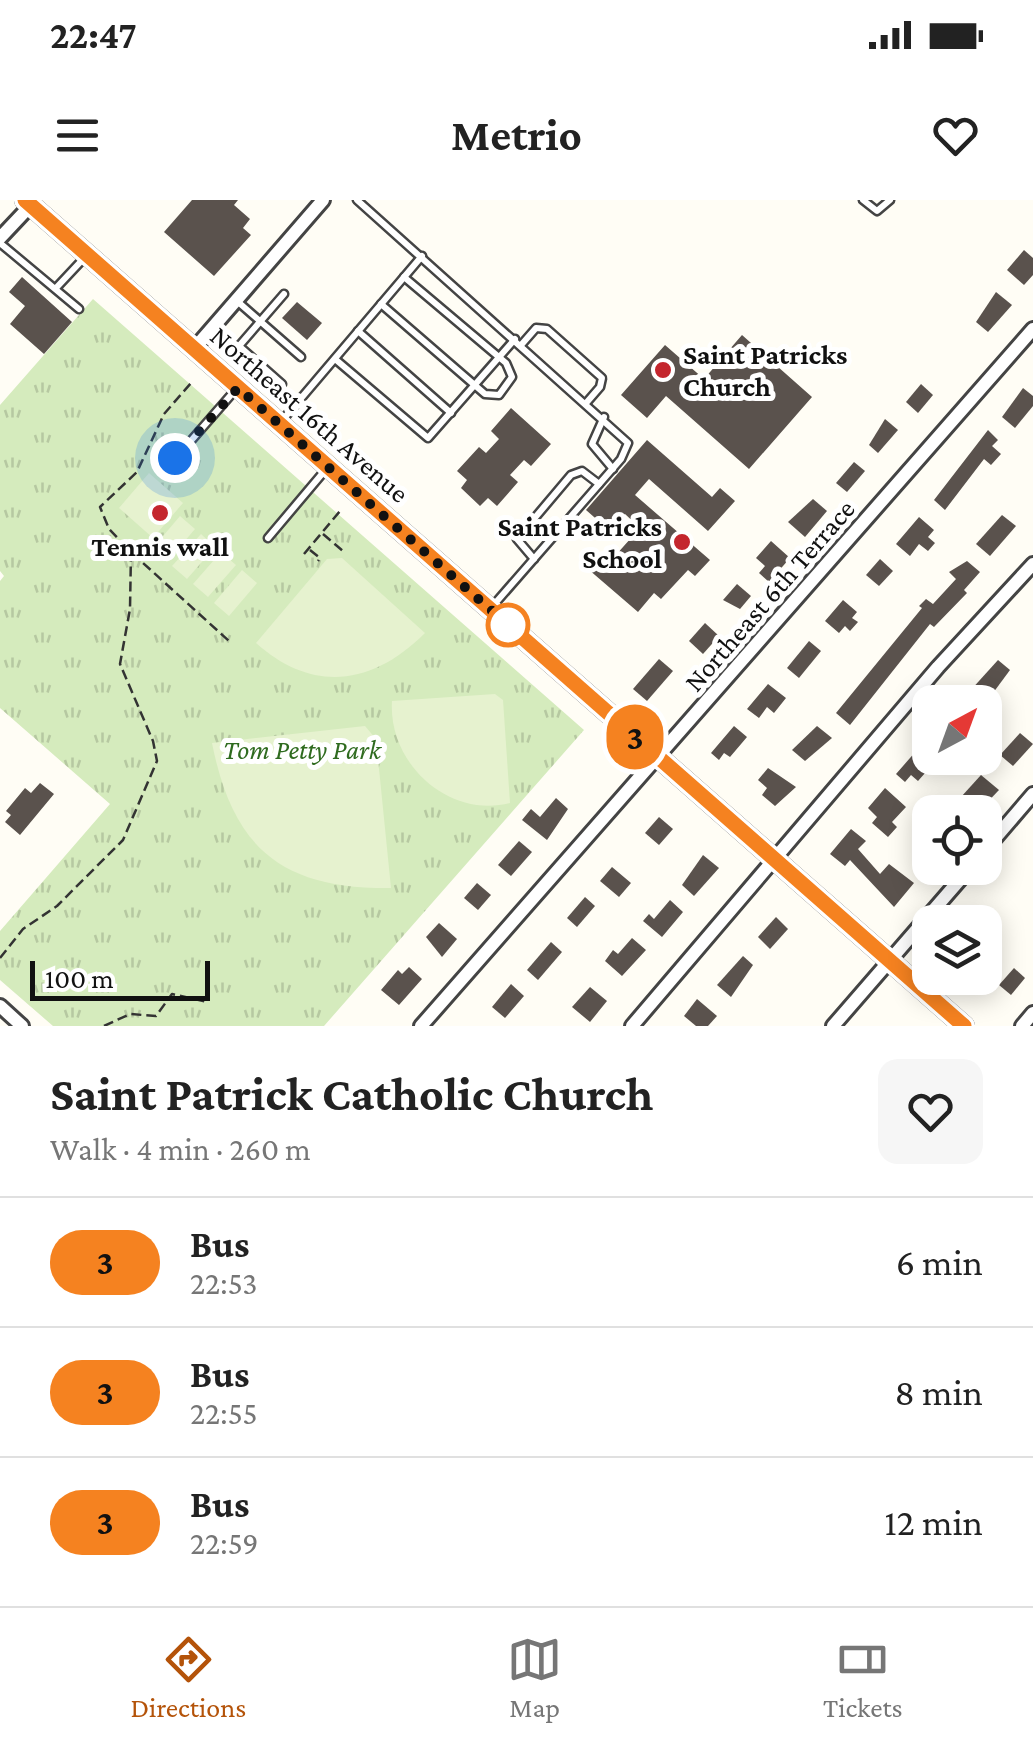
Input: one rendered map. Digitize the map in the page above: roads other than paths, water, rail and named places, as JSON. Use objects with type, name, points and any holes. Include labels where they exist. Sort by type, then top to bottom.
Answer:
[{"type":"street","points":[[194,349],[323,200]]},
{"type":"street","points":[[0,241],[28,203]]},
{"type":"street","name":"Northeast 16th Avenue","points":[[28,203],[964,1026]]},
{"type":"street","name":"Northeast 6th Terrace","points":[[420,1026],[660,758],[1033,329]]},
{"type":"street","points":[[632,1026],[776,862],[938,667],[1033,564]]},
{"type":"street","points":[[1002,830],[1033,794]]},
{"type":"street","points":[[832,1026],[955,885]]},
{"type":"street","points":[[0,1006],[22,1026]]},
{"type":"street","points":[[1022,1026],[1033,1014]]},
{"type":"lane","points":[[357,200],[626,437],[628,446],[613,468],[490,609]]},
{"type":"lane","points":[[864,200],[877,211],[890,200]]},
{"type":"lane","points":[[0,241],[79,309]]},
{"type":"lane","points":[[56,288],[87,255]]},
{"type":"lane","points":[[279,424],[422,256]]},
{"type":"lane","points":[[381,304],[475,386],[494,396],[508,387],[512,373],[499,358],[404,276]]},
{"type":"lane","points":[[282,384],[240,346],[284,294]]},
{"type":"lane","points":[[236,300],[301,357]]},
{"type":"lane","points":[[334,359],[424,438],[499,358],[536,328],[547,329],[602,378],[600,387],[586,402]]},
{"type":"lane","points":[[358,332],[451,413]]},
{"type":"lane","points":[[175,458],[238,388]]},
{"type":"lane","points":[[604,418],[592,444],[613,468]]},
{"type":"lane","points":[[268,538],[328,467]]},
{"type":"lane","points":[[534,558],[517,539],[570,476],[582,471],[599,484]]},
{"type":"place","name":"Saint Patricks Church","points":[[663,370]]},
{"type":"place","name":"Tennis wall","points":[[160,513]]},
{"type":"place","name":"Saint Patricks School","points":[[682,542]]},
{"type":"park label","name":"Tom Petty Park","points":[[302,749]]}]
